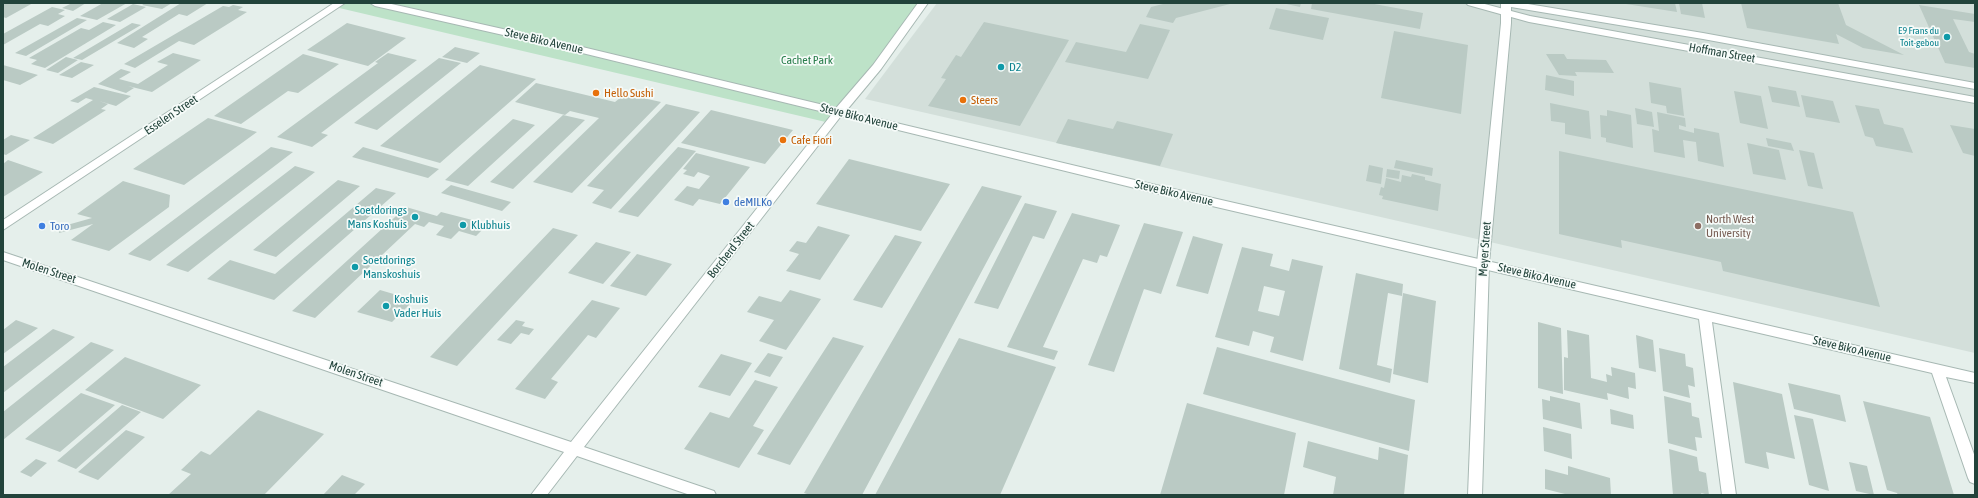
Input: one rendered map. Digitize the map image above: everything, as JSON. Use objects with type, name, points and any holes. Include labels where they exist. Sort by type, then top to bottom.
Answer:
[{"type":"street","name":"Esselen Street","points":[[3,226],[340,3]]},
{"type":"street","name":"Steve Biko Avenue","points":[[375,3],[574,48],[1143,186],[1483,263],[1975,378]]},
{"type":"street","name":"Borcherd Street","points":[[538,495],[839,112],[877,67],[923,3]]},
{"type":"street","name":"Hoffman Street","points":[[1471,3],[1506,6],[1702,36],[1975,86]]},
{"type":"street","name":"Hoffman Street","points":[[1506,6],[1975,100]]},
{"type":"street","name":"Meyer Street","points":[[1475,495],[1483,263],[1506,6]]},
{"type":"street","name":"Molen Street","points":[[3,256],[708,495]]},
{"type":"street","points":[[1704,315],[1729,495]]},
{"type":"street","points":[[1937,369],[1975,478]]},
{"type":"shaded area","name":"North West University","points":[[937,3],[1975,3],[1975,353],[865,99]]},
{"type":"green space","name":"Cachet Park","points":[[341,3],[923,3],[830,123],[335,7]]},
{"type":"building","points":[[6,3],[33,3],[6,18],[3,17],[3,5]]},
{"type":"building","points":[[72,3],[86,3],[73,11],[62,8]]},
{"type":"building","points":[[103,3],[127,3],[97,20],[80,16]]},
{"type":"building","points":[[145,3],[172,3],[162,9],[142,5]]},
{"type":"building","points":[[181,3],[208,3],[187,16],[179,14],[142,37],[148,39],[134,48],[117,43]]},
{"type":"building","points":[[1167,3],[1230,4],[1176,18],[1173,23],[1146,17],[1151,7]]},
{"type":"building","points":[[1282,3],[1301,3],[1300,7]]},
{"type":"building","points":[[1312,3],[1369,3],[1423,13],[1420,29],[1311,9]]},
{"type":"building","points":[[1675,3],[1677,12],[1626,4]]},
{"type":"building","points":[[1679,3],[1702,3],[1705,18],[1681,14]]},
{"type":"building","points":[[1741,3],[1838,3],[1846,25],[1904,55],[1863,48],[1836,34],[1839,44],[1747,28]]},
{"type":"building","points":[[133,4],[146,7],[120,22],[107,19]]},
{"type":"building","points":[[233,5],[243,7],[238,10],[247,12],[194,45],[179,41],[135,68],[124,64],[223,6],[229,7]]},
{"type":"building","name":"E9 Frans du Toit-gebou","points":[[1919,5],[1975,14],[1975,22],[1953,19],[1969,52],[1975,54],[1975,68],[1945,63]]},
{"type":"building","points":[[52,7],[65,10],[58,14],[65,16],[48,26],[40,24],[3,45],[3,34]]},
{"type":"building","points":[[1276,8],[1329,18],[1323,40],[1269,29]]},
{"type":"building","points":[[77,18],[87,20],[26,56],[15,53]]},
{"type":"building","points":[[103,22],[116,25],[45,68],[31,64],[37,60],[29,58],[81,28],[89,30]]},
{"type":"building","name":"D2","points":[[984,22],[1069,40],[1020,126],[928,106],[946,79],[941,78],[956,55],[961,57]]},
{"type":"building","points":[[132,23],[141,25],[82,60],[73,58]]},
{"type":"building","points":[[347,23],[406,38],[368,66],[307,50]]},
{"type":"building","points":[[1140,24],[1170,30],[1148,79],[1065,62],[1076,42],[1126,52]]},
{"type":"building","points":[[1394,31],[1468,45],[1461,114],[1381,98]]},
{"type":"building","points":[[455,47],[480,53],[467,63],[442,57]]},
{"type":"building","points":[[173,53],[201,60],[152,92],[128,86],[134,88],[126,93],[98,84],[121,69],[131,72],[119,79],[138,84],[168,65],[157,62]]},
{"type":"building","points":[[388,53],[417,60],[321,133],[328,135],[312,147],[277,137],[378,63],[375,62]]},
{"type":"building","points":[[303,54],[339,64],[298,93],[288,91],[241,124],[214,116]]},
{"type":"building","points":[[1546,54],[1564,54],[1567,59],[1606,60],[1614,73],[1575,72],[1577,76],[1559,75]]},
{"type":"building","points":[[66,57],[78,60],[58,73],[46,70]]},
{"type":"building","points":[[439,58],[461,63],[377,130],[354,123]]},
{"type":"building","points":[[81,62],[94,65],[72,78],[59,75]]},
{"type":"building","points":[[3,65],[38,75],[20,85],[3,80]]},
{"type":"building","points":[[480,65],[536,79],[440,163],[380,146]]},
{"type":"building","points":[[1546,75],[1574,81],[1574,96],[1545,90]]},
{"type":"building","points":[[1649,82],[1681,88],[1684,116],[1667,113],[1666,106],[1651,103]]},
{"type":"building","points":[[536,83],[615,102],[625,94],[661,102],[572,193],[533,182],[599,118],[570,111],[565,115],[515,102]]},
{"type":"building","points":[[1768,86],[1796,91],[1800,107],[1772,102]]},
{"type":"building","points":[[94,87],[131,96],[116,106],[99,101],[108,104],[101,109],[106,110],[53,144],[33,138],[93,100],[86,98],[78,103],[70,101]]},
{"type":"building","points":[[1734,91],[1761,96],[1768,129],[1740,123]]},
{"type":"building","points":[[1801,95],[1833,101],[1840,123],[1806,117]]},
{"type":"building","points":[[1550,103],[1589,111],[1591,139],[1565,134],[1565,123],[1551,121]]},
{"type":"building","points":[[666,104],[700,112],[611,209],[592,203],[604,190],[587,186]]},
{"type":"building","points":[[1855,105],[1879,109],[1884,124],[1903,128],[1913,153],[1876,146],[1873,138],[1865,136]]},
{"type":"building","points":[[1635,108],[1652,112],[1654,127],[1637,124]]},
{"type":"building","points":[[711,110],[793,130],[765,164],[681,143]]},
{"type":"building","points":[[1607,110],[1631,115],[1633,148],[1606,142],[1606,138],[1601,137],[1600,115],[1607,116]]},
{"type":"building","points":[[1657,112],[1685,118],[1686,127],[1679,125],[1679,129],[1694,133],[1694,128],[1719,133],[1724,167],[1698,161],[1696,142],[1683,140],[1685,158],[1654,152],[1652,129],[1659,131]]},
{"type":"building","points":[[563,115],[585,120],[513,189],[490,182]]},
{"type":"building","points":[[208,118],[257,132],[184,185],[133,169]]},
{"type":"building","points":[[513,119],[535,125],[468,186],[445,180]]},
{"type":"building","points":[[1068,119],[1113,129],[1117,121],[1173,134],[1160,166],[1056,143]]},
{"type":"building","points":[[1950,125],[1975,129],[1975,156],[1963,153]]},
{"type":"building","points":[[11,135],[30,140],[6,155],[3,154],[3,140]]},
{"type":"building","points":[[1766,138],[1791,143],[1794,151],[1768,146]]},
{"type":"building","points":[[1747,143],[1779,150],[1786,180],[1753,174]]},
{"type":"building","points":[[271,147],[293,152],[150,261],[128,254]]},
{"type":"building","points":[[363,147],[439,169],[428,178],[352,157]]},
{"type":"building","points":[[678,147],[696,151],[638,217],[618,212]]},
{"type":"building","points":[[1799,150],[1814,153],[1823,189],[1808,186]]},
{"type":"building","points":[[1559,151],[1853,212],[1880,307],[1723,271],[1721,262],[1621,240],[1622,248],[1559,234]]},
{"type":"building","points":[[696,153],[750,167],[720,204],[699,199],[693,206],[674,200],[687,186],[699,189],[710,176],[698,172],[694,177],[683,174],[687,170],[683,169]]},
{"type":"building","points":[[849,159],[950,184],[921,231],[816,204]]},
{"type":"building","points":[[8,160],[43,172],[3,197],[3,164]]},
{"type":"building","points":[[1396,160],[1433,168],[1432,176],[1394,168]]},
{"type":"building","points":[[1369,165],[1383,168],[1381,184],[1366,181]]},
{"type":"building","points":[[295,166],[315,172],[188,272],[166,265]]},
{"type":"building","points":[[1387,169],[1400,171],[1399,179],[1386,177]]},
{"type":"building","points":[[1412,174],[1425,177],[1425,180],[1441,184],[1438,211],[1382,199],[1383,196],[1379,195],[1381,187],[1384,188],[1386,178],[1401,182],[1402,175],[1411,177]]},
{"type":"building","points":[[338,180],[360,186],[276,257],[253,250]]},
{"type":"building","points":[[123,181],[170,195],[169,207],[109,251],[71,240],[93,224],[59,233],[60,227],[92,218],[77,214]]},
{"type":"building","points":[[451,185],[511,202],[502,211],[441,193]]},
{"type":"building","points":[[982,186],[1022,196],[862,495],[810,495],[804,493]]},
{"type":"building","points":[[376,188],[396,193],[274,300],[207,279],[230,260],[275,274]]},
{"type":"building","points":[[1025,203],[1057,211],[1044,239],[1033,236],[998,309],[974,303]]},
{"type":"building","name":"Soetdorings Manskoshuis","points":[[406,207],[437,216],[441,212],[488,224],[476,236],[459,231],[451,239],[436,235],[444,226],[429,222],[424,227],[415,224],[315,318],[292,311]]},
{"type":"building","points":[[1072,213],[1120,225],[1107,257],[1100,255],[1097,263],[1083,259],[1043,347],[1058,351],[1054,360],[1007,347]]},
{"type":"building","points":[[1144,223],[1183,232],[1161,294],[1144,289],[1114,372],[1088,365]]},
{"type":"building","points":[[818,226],[850,235],[820,280],[786,271],[799,254],[789,251],[797,241],[806,243]]},
{"type":"building","points":[[553,228],[578,235],[457,366],[430,357]]},
{"type":"building","points":[[895,235],[922,242],[882,308],[853,300]]},
{"type":"building","points":[[1193,236],[1223,244],[1208,294],[1176,286]]},
{"type":"building","points":[[596,242],[631,252],[603,284],[568,273]]},
{"type":"building","points":[[1242,247],[1273,254],[1270,266],[1289,271],[1292,259],[1323,266],[1303,361],[1270,352],[1274,337],[1253,331],[1249,346],[1215,337]],"holes":[[[1264,286],[1285,291],[1279,316],[1258,311]]]},
{"type":"building","points":[[637,254],[672,264],[646,296],[610,286]]},
{"type":"building","points":[[1356,273],[1403,284],[1402,296],[1388,293],[1377,365],[1392,369],[1390,383],[1339,369]]},
{"type":"building","name":"Koshuis Vader Huis","points":[[380,290],[414,300],[392,322],[357,312]]},
{"type":"building","points":[[790,290],[821,299],[786,350],[759,341],[774,320],[747,312],[759,296],[781,302]]},
{"type":"building","points":[[1403,293],[1436,301],[1428,383],[1393,374]]},
{"type":"building","points":[[592,300],[620,308],[596,338],[588,335],[551,379],[558,382],[545,399],[515,389]]},
{"type":"building","points":[[16,320],[38,328],[3,354],[3,330]]},
{"type":"building","points":[[516,320],[525,322],[522,326],[534,329],[529,335],[521,333],[511,344],[497,340]]},
{"type":"building","points":[[1538,322],[1561,328],[1563,394],[1538,388]]},
{"type":"building","points":[[53,329],[75,337],[3,393],[3,367]]},
{"type":"building","points":[[1567,330],[1589,335],[1591,378],[1607,382],[1606,374],[1612,376],[1611,367],[1635,373],[1636,389],[1628,387],[1629,399],[1607,393],[1608,400],[1564,390],[1564,357],[1568,358]]},
{"type":"building","points":[[1636,335],[1653,340],[1656,372],[1639,368]]},
{"type":"building","points":[[833,337],[864,346],[790,465],[757,454]]},
{"type":"building","points":[[959,338],[1056,367],[1000,495],[875,495]]},
{"type":"building","points":[[91,342],[114,350],[3,440],[3,412]]},
{"type":"building","points":[[1217,347],[1415,400],[1409,451],[1203,394]]},
{"type":"building","points":[[1659,348],[1685,354],[1686,366],[1693,368],[1695,387],[1688,385],[1690,398],[1663,391]]},
{"type":"building","points":[[768,353],[783,357],[770,377],[754,372]]},
{"type":"building","points":[[721,354],[752,363],[730,396],[698,387]]},
{"type":"building","points":[[125,357],[201,385],[163,419],[85,390]]},
{"type":"building","points":[[755,380],[778,387],[753,426],[764,430],[739,468],[684,449],[710,412],[729,418]]},
{"type":"building","points":[[1733,382],[1782,394],[1795,459],[1766,452],[1769,469],[1745,463]]},
{"type":"building","points":[[1788,383],[1840,395],[1846,422],[1794,409]]},
{"type":"building","points":[[81,393],[115,405],[60,452],[25,439]]},
{"type":"building","points":[[1550,396],[1580,403],[1582,429],[1543,419],[1542,399],[1550,401]]},
{"type":"building","points":[[1664,396],[1691,403],[1692,416],[1699,418],[1702,438],[1695,437],[1697,451],[1668,443]]},
{"type":"building","points":[[1863,401],[1930,417],[1954,495],[1898,495],[1897,493],[1887,490]]},
{"type":"building","points":[[1187,403],[1296,433],[1284,495],[1160,495]]},
{"type":"building","points":[[122,405],[141,412],[76,469],[57,461]]},
{"type":"building","points":[[1610,409],[1633,415],[1634,429],[1611,424]]},
{"type":"building","points":[[258,410],[324,434],[264,495],[168,495],[191,474],[181,470],[201,451],[210,455]]},
{"type":"building","points":[[1794,415],[1813,419],[1829,491],[1809,485]]},
{"type":"building","points":[[1543,427],[1571,434],[1572,459],[1544,451]]},
{"type":"building","points":[[126,430],[145,437],[98,480],[78,472]]},
{"type":"building","points":[[1308,441],[1378,460],[1379,447],[1408,455],[1404,495],[1333,495],[1336,477],[1303,467]]},
{"type":"building","points":[[1669,449],[1697,457],[1699,471],[1706,473],[1709,495],[1701,493],[1702,495],[1673,495]]},
{"type":"building","points":[[36,459],[47,463],[31,477],[20,472]]},
{"type":"building","points":[[1849,462],[1867,466],[1874,495],[1856,491]]},
{"type":"building","points":[[1568,466],[1610,478],[1611,495],[1569,495],[1545,489],[1545,469],[1568,475]]},
{"type":"building","points":[[342,475],[365,484],[354,495],[323,495]]},
{"type":"place","name":"E9 Frans du Toit-gebou","points":[[1947,37]]},
{"type":"place","name":"D2","points":[[1001,67]]},
{"type":"place","name":"Hello Sushi","points":[[596,93]]},
{"type":"place","name":"Steers","points":[[963,100]]},
{"type":"place","name":"Cafe Fiori","points":[[783,140]]},
{"type":"place","name":"deMILKo","points":[[726,202]]},
{"type":"place","name":"Soetdorings Mans Koshuis","points":[[415,217]]},
{"type":"place","name":"Klubhuis","points":[[463,225]]},
{"type":"place","name":"Toro","points":[[42,226]]},
{"type":"place","name":"North West University","points":[[1698,226]]},
{"type":"place","name":"Soetdorings Manskoshuis","points":[[355,267]]},
{"type":"place","name":"Koshuis Vader Huis","points":[[386,306]]}]
